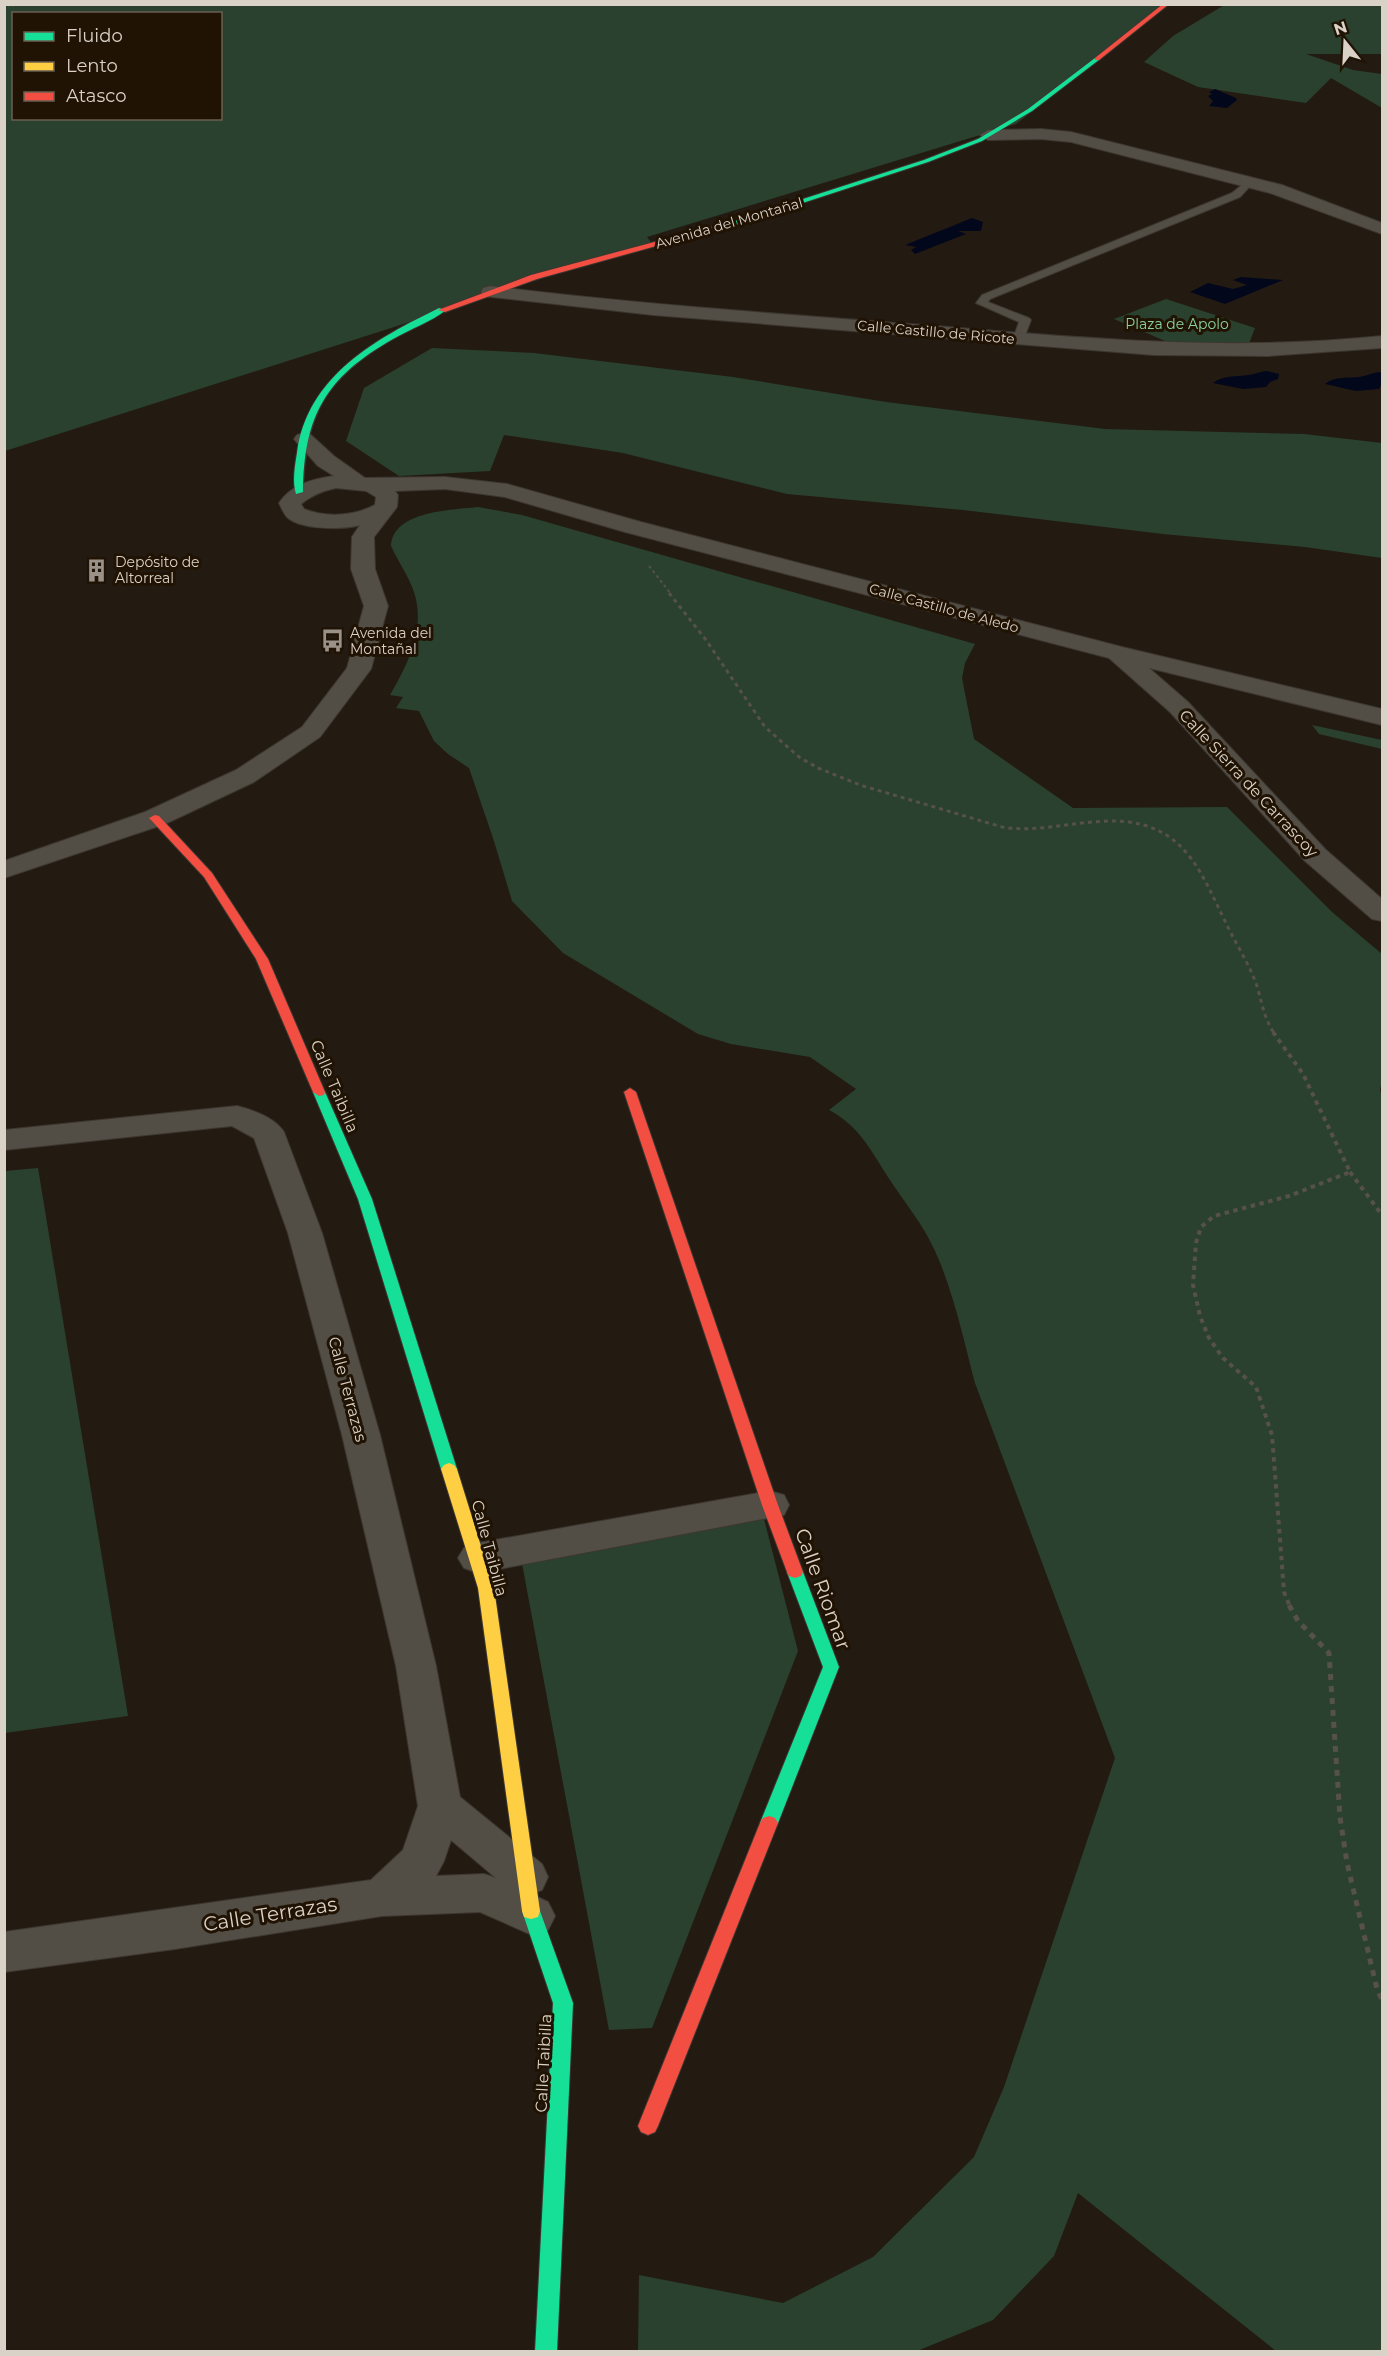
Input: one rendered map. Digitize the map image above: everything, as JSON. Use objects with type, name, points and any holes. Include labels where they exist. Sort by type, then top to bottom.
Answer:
[{"type":"street","name":"Avenida del Montañal","points":[[299,492],[298,461],[311,417],[326,389],[372,347],[418,320],[490,292],[570,267],[743,222],[913,165],[988,135],[1042,105],[1130,31],[1167,4]]},
{"type":"street","points":[[988,135],[1041,134],[1071,137],[1275,189],[1383,229]]},
{"type":"street","name":"Calle Castillo de Ricote","points":[[490,292],[647,309],[1183,351],[1322,350],[1383,342]]},
{"type":"street","points":[[4,870],[155,818],[245,776],[311,732],[359,669],[376,606],[363,569],[363,537],[383,509],[387,495],[326,461],[304,439]]},
{"type":"street","name":"Calle Castillo de Aledo","points":[[299,492],[336,482],[445,483],[507,491],[633,527],[1117,653],[1383,717]]},
{"type":"street","name":"Calle Castillo de Aledo","points":[[312,520],[350,521],[383,509],[462,495],[507,491]]},
{"type":"street","points":[[299,492],[290,503],[295,513],[312,520],[363,569]]},
{"type":"street","name":"Calle Sierra de Carrascoy","points":[[1117,653],[1179,707],[1315,855],[1383,913]]},
{"type":"street","name":"Calle Taibilla","points":[[155,818],[208,875],[262,959],[365,1199],[486,1588],[529,1896],[563,2003],[546,2352]]},
{"type":"street","name":"Calle Riomar","points":[[630,1092],[770,1505],[831,1667],[648,2126]]},
{"type":"street","name":"Calle Terrazas","points":[[4,1140],[237,1116],[268,1132],[305,1233],[361,1435],[416,1666],[440,1806]]},
{"type":"street","points":[[478,1558],[770,1505]]},
{"type":"street","points":[[382,1897],[422,1861],[440,1806],[529,1896]]},
{"type":"street","name":"Calle Terrazas","points":[[4,1952],[176,1929],[382,1897],[484,1893],[529,1896]]},
{"type":"lane","points":[[1019,339],[1025,320],[982,303],[986,297],[1236,195],[1248,183]]},
{"type":"path","points":[[4,6],[37,4]]},
{"type":"path","points":[[633,527],[635,548],[640,555],[668,588],[706,640],[775,740],[800,759],[833,776],[1002,827],[1014,829],[1079,822],[1125,823],[1159,830],[1172,838],[1196,864],[1211,890],[1256,986],[1264,1016],[1275,1037],[1303,1073],[1350,1172],[1383,1215]]},
{"type":"path","points":[[1350,1172],[1289,1196],[1214,1216],[1201,1227],[1196,1243],[1192,1285],[1200,1316],[1209,1338],[1223,1358],[1256,1388],[1272,1435],[1284,1592],[1291,1613],[1302,1629],[1321,1643],[1329,1653],[1340,1817],[1347,1863],[1377,1989],[1383,2000]]},
{"type":"green space","points":[[1226,4],[1382,5],[1382,54],[1306,54],[1353,70],[1382,74],[1382,108],[1331,78],[1306,103],[1198,87],[1144,62],[1173,36]]},
{"type":"green space","points":[[5,5],[1167,5],[1016,124],[647,237],[654,246],[588,263],[5,451]]},
{"type":"green space","name":"Plaza de Apolo","points":[[1166,299],[1255,328],[1248,346],[1172,344],[1114,319]]},
{"type":"green space","points":[[432,348],[534,353],[733,377],[886,402],[1105,429],[1304,434],[1382,443],[1382,558],[1305,547],[1163,534],[963,510],[787,494],[623,453],[504,435],[490,471],[399,476],[346,441],[364,388]]},
{"type":"green space","points":[[478,507],[522,515],[975,644],[965,663],[962,678],[974,739],[1073,808],[1227,807],[1332,912],[1382,954],[1382,1080],[1380,1090],[1382,1098],[1382,2351],[1276,2351],[1078,2193],[1054,2256],[993,2320],[917,2351],[638,2351],[639,2275],[783,2303],[873,2257],[974,2157],[1004,2087],[1115,1758],[975,1383],[953,1299],[935,1251],[919,1222],[863,1139],[848,1123],[829,1110],[856,1089],[810,1057],[731,1044],[698,1034],[563,953],[512,901],[469,768],[434,741],[419,711],[396,708],[403,697],[390,695],[409,659],[418,619],[414,592],[391,546],[394,534],[412,519],[425,514]]},
{"type":"green space","points":[[1312,725],[1382,740],[1382,749],[1319,734]]},
{"type":"green space","points":[[38,1168],[128,1716],[5,1733],[5,1171]]},
{"type":"green space","points":[[764,1519],[798,1651],[652,2028],[609,2030],[521,1558]]},
{"type":"water","points":[[1215,89],[1237,100],[1227,108],[1209,106],[1213,101],[1208,96],[1212,94],[1209,92]]},
{"type":"water","points":[[972,218],[983,222],[981,231],[958,231],[966,234],[915,254],[911,250],[916,247],[905,245]]},
{"type":"water","points":[[1241,277],[1283,280],[1225,304],[1190,292],[1208,283],[1233,289],[1247,285],[1233,280]]},
{"type":"water","points":[[1267,371],[1279,374],[1278,379],[1270,382],[1266,387],[1243,389],[1213,383],[1225,377]]},
{"type":"water","points":[[1382,373],[1382,383],[1379,389],[1356,391],[1325,384],[1337,379]]},
{"type":"traffic: fast","points":[[717,228],[926,161],[980,140],[1030,110],[1097,59]]},
{"type":"traffic: fast","points":[[299,492],[303,440],[313,410],[323,393],[336,378],[369,351],[406,328],[442,310]]},
{"type":"traffic: fast","points":[[319,1092],[365,1199],[449,1469]]},
{"type":"traffic: fast","points":[[769,1823],[831,1667],[795,1572]]},
{"type":"traffic: fast","points":[[531,1911],[563,2003],[546,2352]]},
{"type":"traffic: slow","points":[[449,1469],[486,1588],[531,1911]]},
{"type":"traffic: jam","points":[[1097,59],[1167,4]]},
{"type":"traffic: jam","points":[[442,310],[534,277],[717,228]]},
{"type":"traffic: jam","points":[[155,818],[208,875],[262,959],[319,1092]]},
{"type":"traffic: jam","points":[[630,1092],[770,1505],[795,1572]]},
{"type":"traffic: jam","points":[[648,2126],[769,1823]]},
{"type":"place","name":"Depósito de Altorreal","points":[[97,570]]},
{"type":"place","name":"Avenida del Montañal","points":[[332,641]]}]
